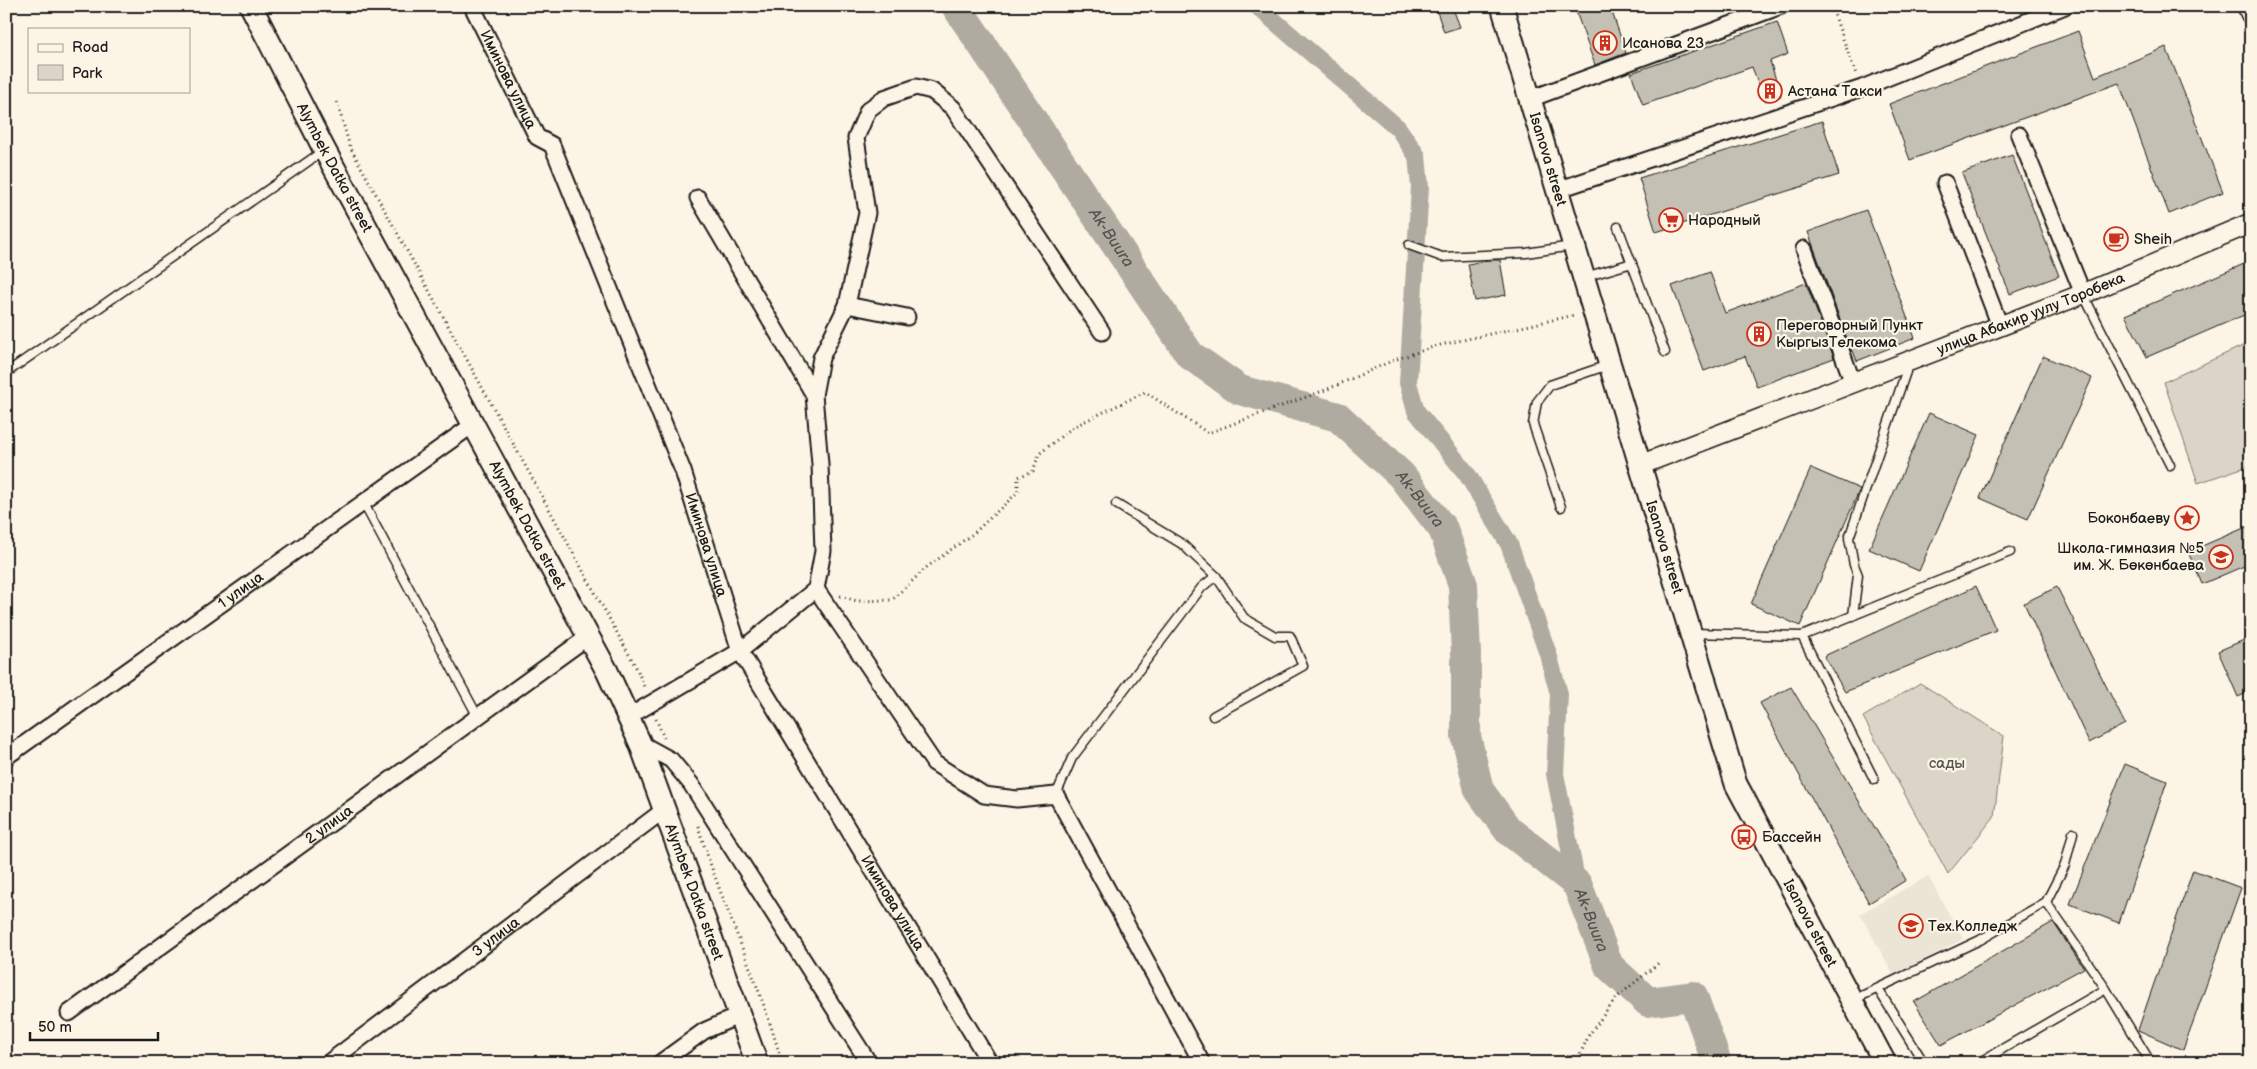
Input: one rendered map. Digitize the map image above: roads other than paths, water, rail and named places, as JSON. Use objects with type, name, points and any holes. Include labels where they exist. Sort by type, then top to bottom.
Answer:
[{"type":"main road","name":"Alymbek Datka street","points":[[251,6],[324,150],[589,636],[628,717],[640,743],[757,1063]]},
{"type":"main road","name":"Isanova street","points":[[1502,6],[1736,784],[1886,1063]]},
{"type":"street","name":"Иминова улица","points":[[472,6],[536,137],[552,145],[683,472],[740,652],[990,1063]]},
{"type":"street","points":[[1530,99],[1781,6]]},
{"type":"street","points":[[1557,190],[1862,88],[2065,6]]},
{"type":"street","points":[[2247,6],[2251,15]]},
{"type":"street","points":[[628,717],[740,652],[816,590],[823,551],[820,464],[814,395],[821,358],[847,305],[867,213],[856,138],[868,110],[884,98],[916,87],[932,91],[954,108],[1102,332]]},
{"type":"street","points":[[2019,135],[2083,294]]},
{"type":"street","points":[[1945,183],[2000,326]]},
{"type":"street","points":[[698,198],[814,395]]},
{"type":"street","name":"улица Абакир уулу Торобека","points":[[1640,465],[2083,294],[2251,223]]},
{"type":"street","points":[[1804,249],[1853,383]]},
{"type":"street","points":[[847,305],[907,317]]},
{"type":"street","name":"1 улица","points":[[6,757],[474,424]]},
{"type":"street","points":[[816,590],[934,763],[984,795],[1017,799],[1056,795],[1202,1063]]},
{"type":"street","name":"2 улица","points":[[69,1013],[589,636]]},
{"type":"street","points":[[640,743],[671,760],[691,784],[869,1063]]},
{"type":"street","name":"3 улица","points":[[328,1063],[664,810]]},
{"type":"street","points":[[660,1063],[704,1031],[740,1015]]},
{"type":"lane","points":[[6,373],[324,150]]},
{"type":"lane","points":[[1618,227],[1665,352]]},
{"type":"lane","points":[[1409,245],[1442,257],[1526,253],[1574,245]]},
{"type":"lane","points":[[1584,277],[1632,263]]},
{"type":"lane","points":[[2083,294],[2170,465]]},
{"type":"lane","points":[[1853,616],[1858,575],[1854,565],[1849,538],[1909,361]]},
{"type":"lane","points":[[1561,507],[1533,424],[1537,402],[1550,385],[1610,365]]},
{"type":"lane","points":[[363,502],[478,717]]},
{"type":"lane","points":[[1116,504],[1182,544],[1216,576],[1244,618],[1275,636],[1290,636],[1302,666],[1213,716]]},
{"type":"lane","points":[[1690,632],[1802,636],[2010,552]]},
{"type":"lane","points":[[1056,795],[1072,758],[1202,587],[1216,576]]},
{"type":"lane","points":[[1802,636],[1874,779]]},
{"type":"lane","points":[[1851,1001],[1980,940],[2046,902],[2065,864],[2073,833]]},
{"type":"lane","points":[[2046,902],[2106,989],[2151,1063]]},
{"type":"lane","points":[[1878,989],[1924,1063]]},
{"type":"lane","points":[[1978,1063],[2106,989]]},
{"type":"waterway","name":"Ak-Buura","points":[[956,6],[1190,355],[1240,390],[1338,417],[1401,475],[1443,529],[1463,585],[1466,655],[1466,736],[1479,790],[1508,830],[1577,884],[1609,966],[1648,1002],[1693,996],[1717,1063]]},
{"type":"waterway","points":[[1257,6],[1398,128],[1417,156],[1420,187],[1408,383],[1416,411],[1467,474],[1509,544],[1548,654],[1559,694],[1555,774],[1577,884]]},
{"type":"place","name":"Исанова 23","points":[[1605,43]]},
{"type":"place","name":"Астана Такси","points":[[1770,91]]},
{"type":"place","name":"Народный","points":[[1671,220]]},
{"type":"place","name":"Sheih","points":[[2116,239]]},
{"type":"place","name":"Переговорный Пункт КыргызТелекома","points":[[1759,334]]},
{"type":"place","name":"Боконбаеву","points":[[2187,518]]},
{"type":"place","name":"Школа-гимназия №5 им. Ж. Бөкөнбаева","points":[[2221,557]]},
{"type":"place","name":"Бассейн","points":[[1744,837]]},
{"type":"place","name":"Тех.Колледж","points":[[1911,926]]},
{"type":"park label","name":"сады","points":[[1947,763]]}]
